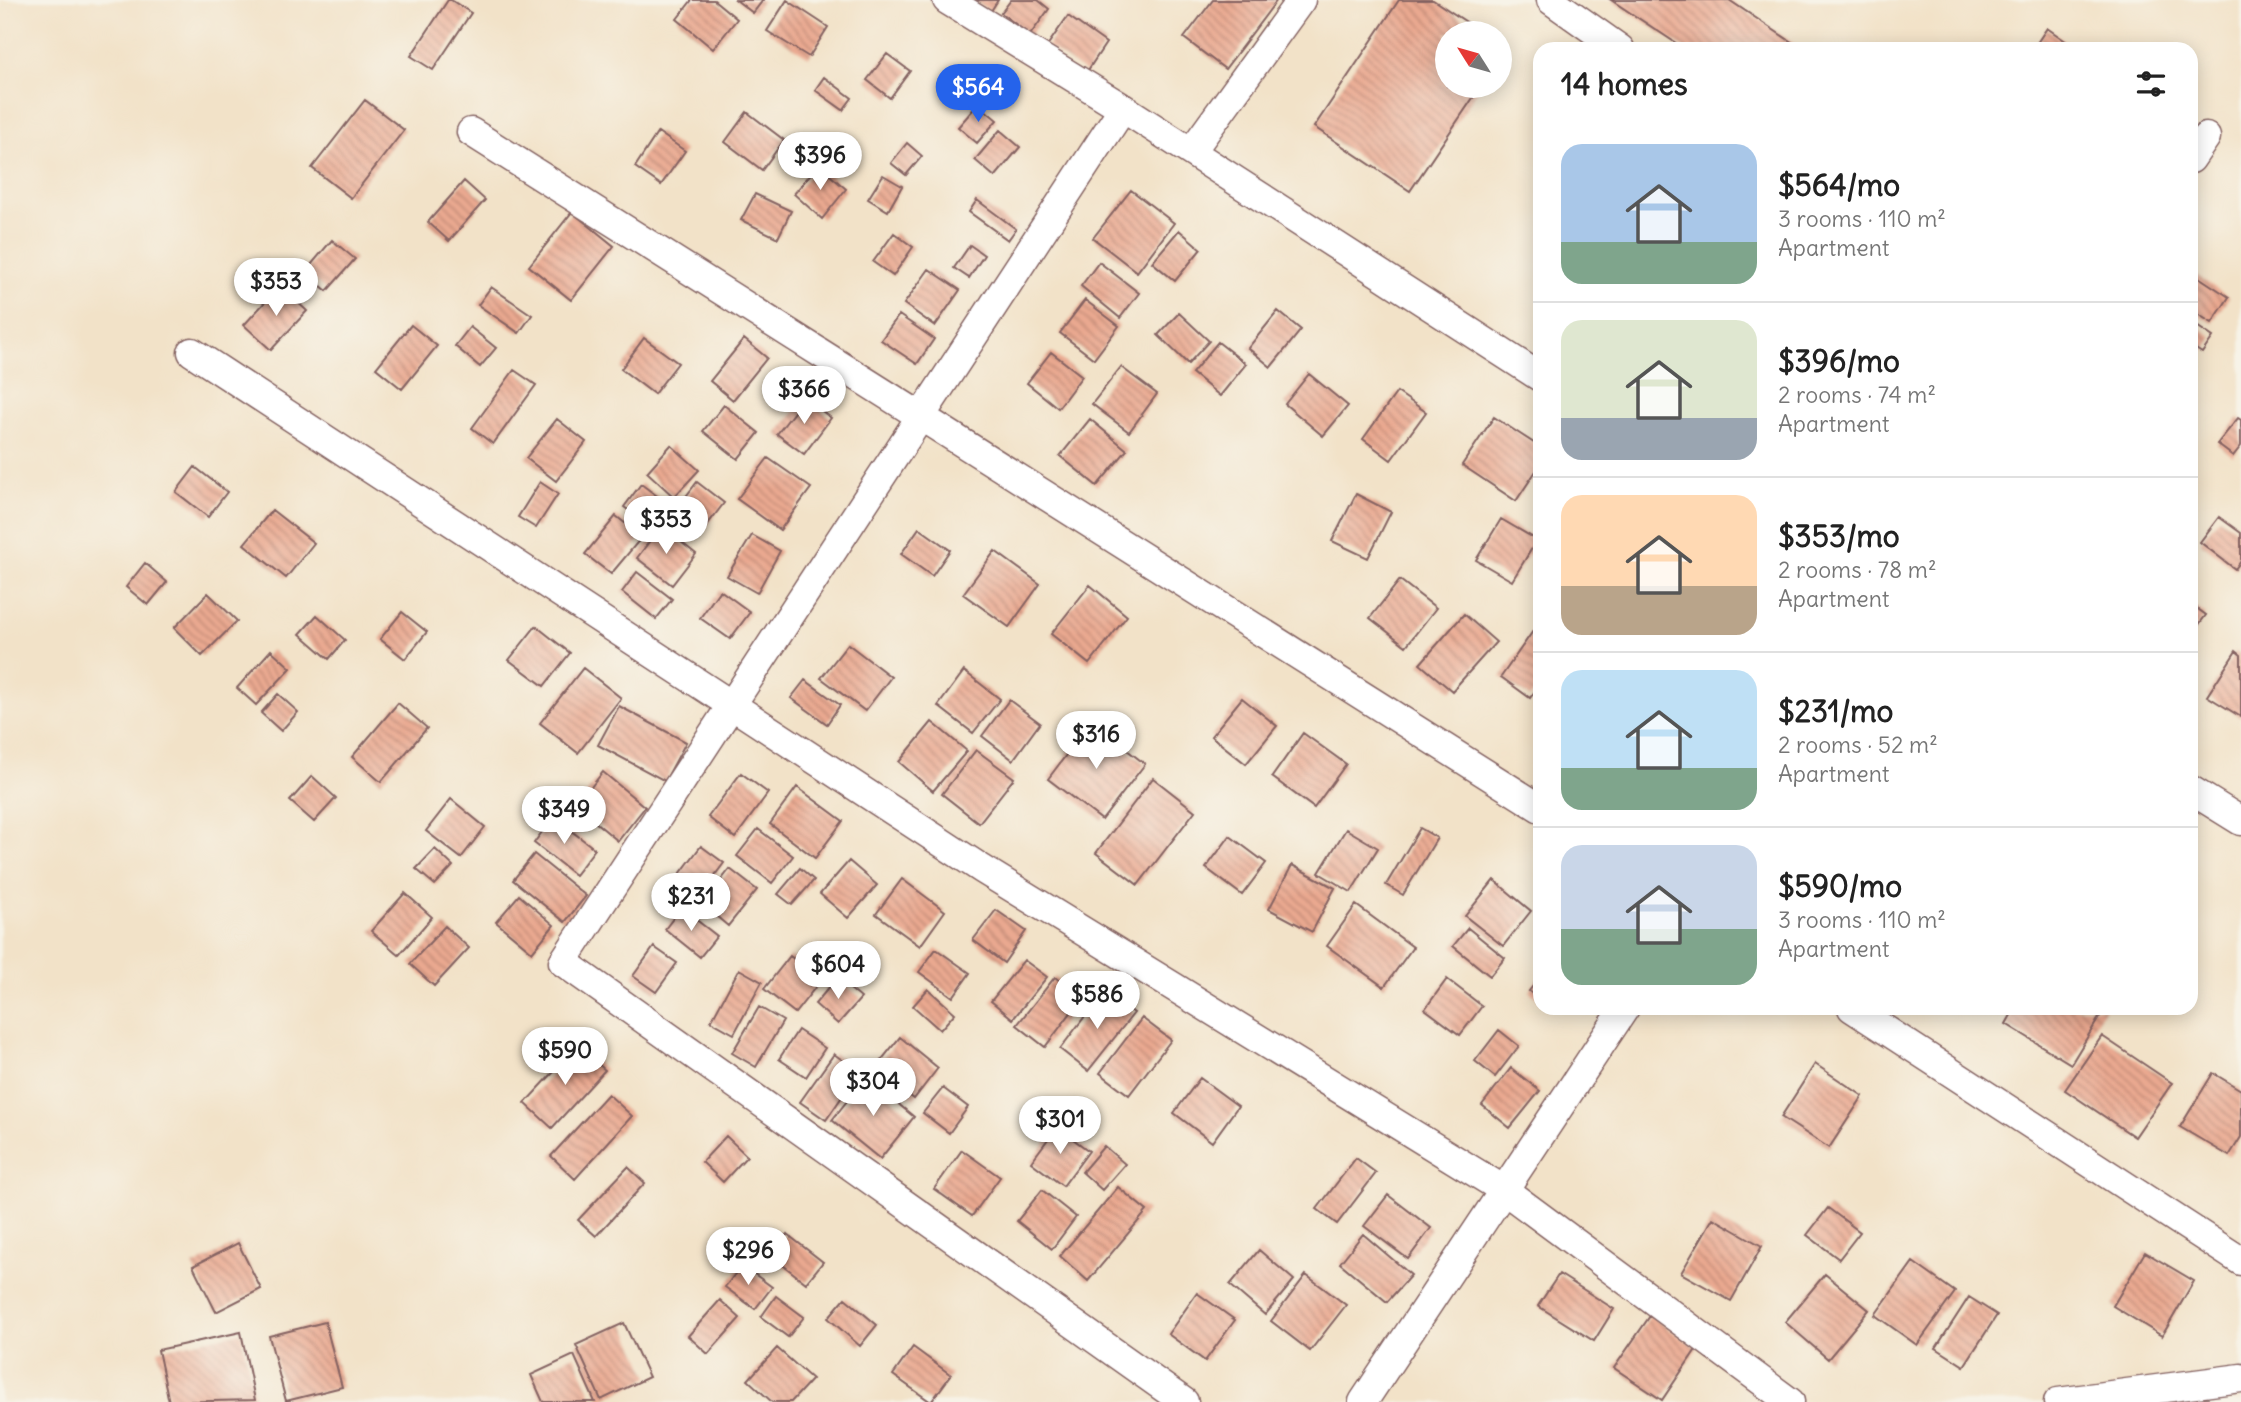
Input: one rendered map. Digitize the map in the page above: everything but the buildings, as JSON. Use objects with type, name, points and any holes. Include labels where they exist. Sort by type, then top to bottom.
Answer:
[{"type":"street","points":[[947,0],[1123,108],[1533,372]]},
{"type":"street","points":[[1191,152],[1301,0]]},
{"type":"street","points":[[1550,0],[1610,42]]},
{"type":"street","points":[[1123,108],[563,962],[1184,1402]]},
{"type":"street","points":[[471,132],[1533,804]]},
{"type":"street","points":[[192,352],[982,869],[1504,1190],[1790,1402]]},
{"type":"street","points":[[2198,794],[2241,821]]},
{"type":"street","points":[[1363,1402],[1620,1015]]},
{"type":"street","points":[[1863,1015],[2241,1261]]},
{"type":"street","points":[[2058,1402],[2241,1378]]}]
